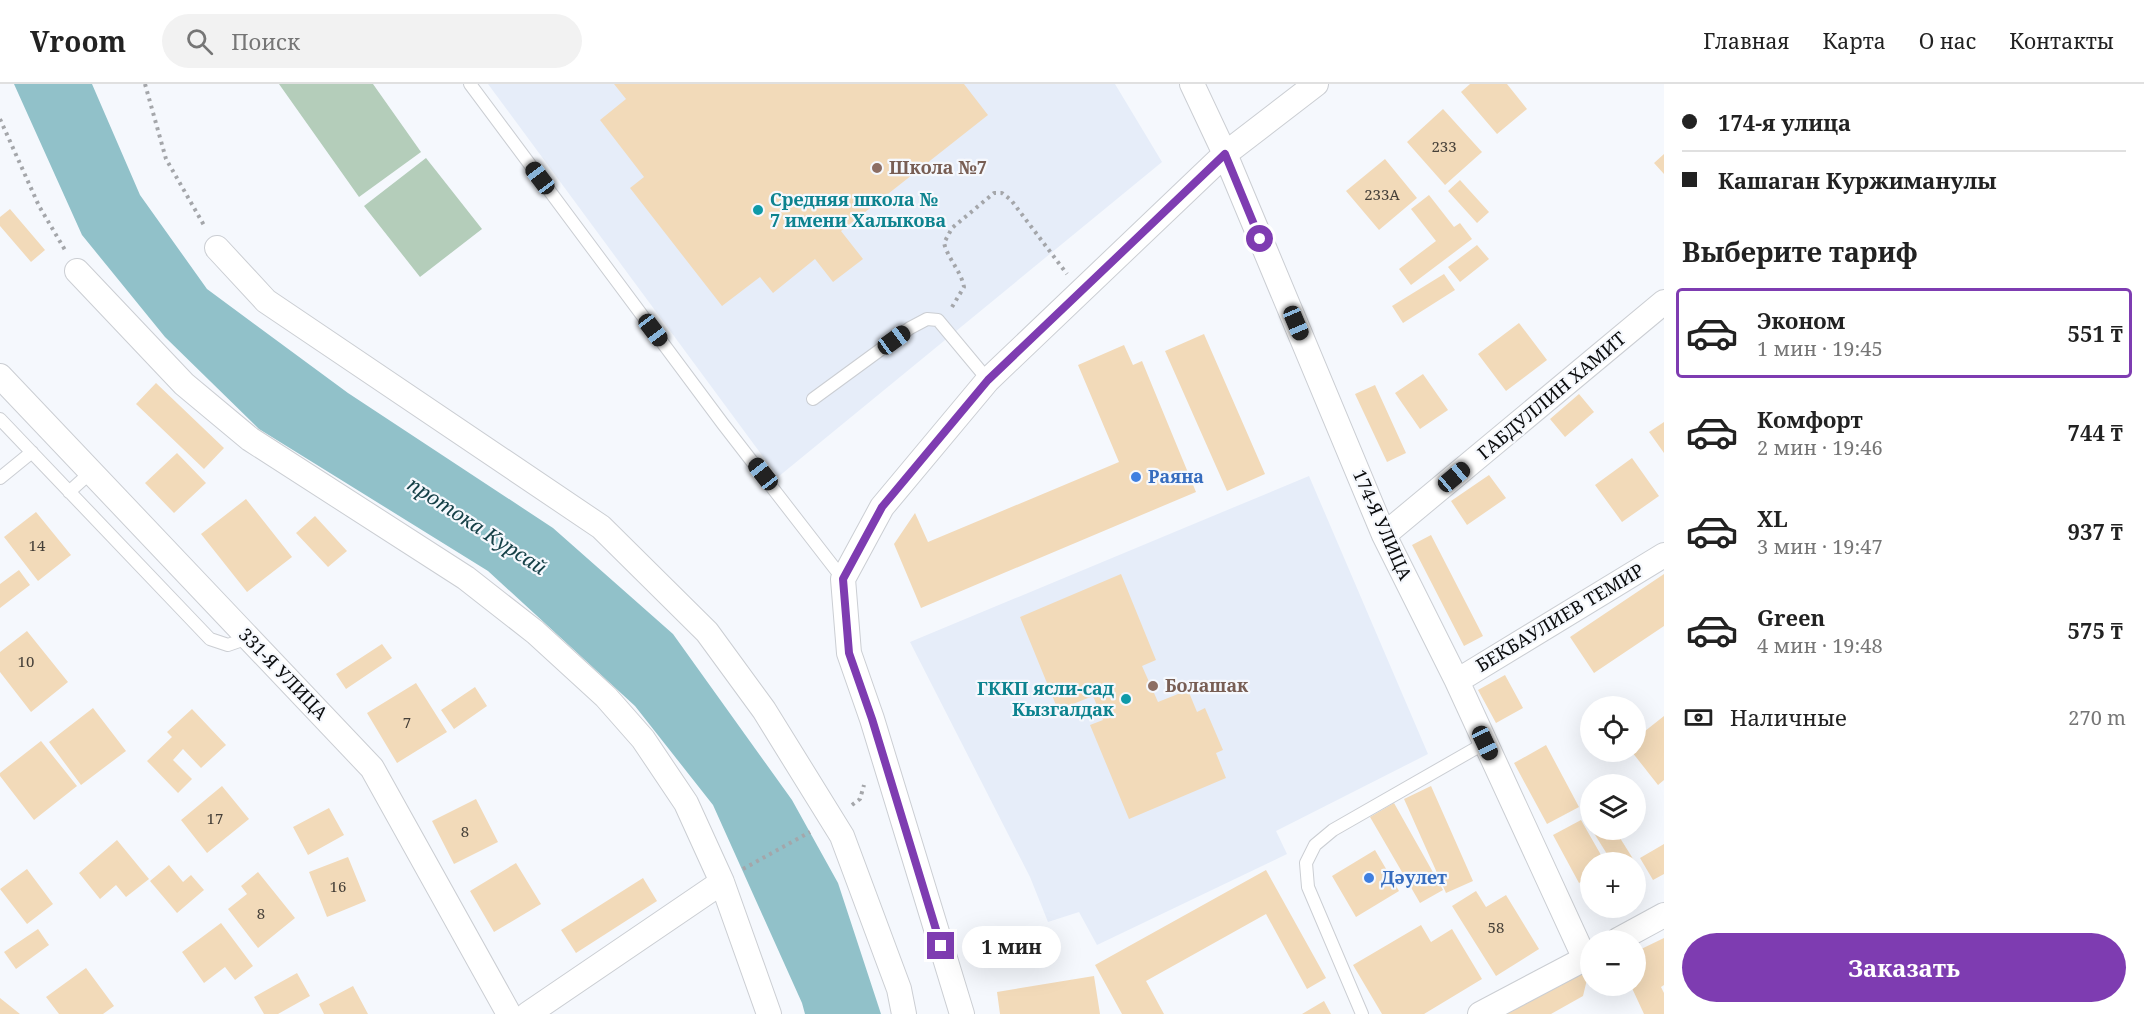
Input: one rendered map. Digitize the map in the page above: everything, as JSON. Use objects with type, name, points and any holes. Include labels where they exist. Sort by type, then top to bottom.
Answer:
[{"type":"street","name":"174-Я УЛИЦА","points":[[1192,84],[1225,154],[1384,535],[1457,681],[1580,942]]},
{"type":"street","points":[[962,1014],[872,719],[849,653],[843,579],[882,507],[988,380],[1225,154],[1316,84]]},
{"type":"street","points":[[217,248],[266,301],[601,527],[707,632],[764,710],[846,847],[899,989],[904,1014]]},
{"type":"street","points":[[77,271],[184,384],[250,439],[466,578],[535,632],[606,697],[643,739],[686,803],[722,882],[769,1014]]},
{"type":"street","name":"ГАБДУЛЛИН ХАМИТ","points":[[1384,535],[1664,303]]},
{"type":"street","name":"331-Я УЛИЦА","points":[[0,376],[372,768],[509,1014]]},
{"type":"street","name":"БЕКБАУЛИЕВ ТЕМИР","points":[[1457,681],[1664,555]]},
{"type":"street","points":[[528,1014],[722,882]]},
{"type":"street","points":[[1636,930],[1664,915]]},
{"type":"street","points":[[1480,1014],[1580,961]]},
{"type":"lane","points":[[470,84],[723,424],[843,579]]},
{"type":"lane","points":[[813,399],[910,328],[927,319],[938,320],[988,380]]},
{"type":"lane","points":[[0,419],[210,639],[228,645],[248,638]]},
{"type":"lane","points":[[0,478],[32,452]]},
{"type":"lane","points":[[69,492],[91,472]]},
{"type":"lane","points":[[1362,1014],[1308,887],[1306,863],[1315,844],[1333,830],[1485,743]]},
{"type":"path","points":[[145,84],[166,159],[217,248]]},
{"type":"path","points":[[0,119],[39,206],[77,271]]},
{"type":"path","points":[[938,320],[956,302],[964,287],[962,277],[947,255],[945,243],[952,228],[994,193],[1002,193],[1011,200],[1081,291]]},
{"type":"path","points":[[722,882],[831,820],[860,799],[865,787],[862,777]]},
{"type":"shaded area","points":[[488,84],[1115,84],[1162,162],[778,477]]},
{"type":"shaded area","points":[[1309,476],[1428,754],[1276,831],[1287,854],[1097,945],[1079,912],[1048,922],[1030,877],[910,642]]},
{"type":"green space","points":[[279,84],[373,84],[421,152],[359,197]]},
{"type":"green space","points":[[426,158],[482,229],[420,277],[364,206]]},
{"type":"water","name":"протока Курсай","points":[[14,84],[92,84],[140,195],[207,289],[348,393],[553,528],[673,634],[792,800],[838,883],[881,1014],[805,1014],[713,805],[635,706],[488,571],[259,429],[165,337],[82,235]]},
{"type":"building","name":"Средняя школа № 7 имени Халыкова","points":[[614,84],[964,84],[988,115],[841,231],[863,259],[833,282],[815,259],[773,293],[760,277],[722,306],[630,188],[644,177],[600,120],[626,99]]},
{"type":"building","points":[[1470,84],[1507,84],[1527,109],[1497,134],[1461,92]]},
{"type":"building","points":[[1443,109],[1482,152],[1445,185],[1407,142]]},
{"type":"building","points":[[1664,154],[1664,174],[1654,163]]},
{"type":"building","points":[[1385,159],[1417,198],[1379,230],[1346,191]]},
{"type":"building","points":[[1460,180],[1489,212],[1477,223],[1448,191]]},
{"type":"building","points":[[1429,195],[1454,227],[1460,223],[1472,239],[1411,285],[1399,269],[1436,241],[1411,209]]},
{"type":"building","points":[[10,209],[45,250],[31,262],[0,226],[0,217]]},
{"type":"building","points":[[1477,245],[1489,259],[1460,282],[1448,267]]},
{"type":"building","points":[[1444,274],[1455,290],[1403,323],[1392,306]]},
{"type":"building","points":[[1519,323],[1547,360],[1506,391],[1478,354]]},
{"type":"building","points":[[1204,334],[1265,474],[1227,491],[1165,351]]},
{"type":"building","name":"Раяна","points":[[1124,345],[1133,365],[1142,361],[1196,492],[921,608],[894,544],[915,513],[928,542],[1119,462],[1078,365]]},
{"type":"building","points":[[1423,374],[1448,410],[1420,429],[1395,393]]},
{"type":"building","points":[[156,383],[224,448],[204,469],[136,404]]},
{"type":"building","points":[[1375,385],[1406,453],[1387,462],[1355,394]]},
{"type":"building","points":[[1579,394],[1594,412],[1565,437],[1550,419]]},
{"type":"building","points":[[1664,422],[1664,453],[1649,432]]},
{"type":"building","points":[[177,453],[206,483],[174,513],[145,483]]},
{"type":"building","points":[[1632,458],[1659,496],[1622,522],[1595,485]]},
{"type":"building","points":[[1489,475],[1506,498],[1467,525],[1451,501]]},
{"type":"building","points":[[246,499],[292,557],[247,592],[201,534]]},
{"type":"building","points":[[36,512],[71,555],[38,581],[4,537]]},
{"type":"building","points":[[315,516],[347,551],[328,567],[296,533]]},
{"type":"building","points":[[1431,535],[1483,636],[1464,646],[1412,545]]},
{"type":"building","points":[[19,570],[30,585],[0,608],[0,584]]},
{"type":"building","name":"ГККП ясли-сад Кызгалдак","points":[[1121,574],[1156,660],[1142,666],[1158,702],[1188,690],[1197,712],[1205,708],[1223,750],[1216,753],[1226,778],[1129,819],[1090,725],[1103,720],[1093,696],[1058,710],[1020,617]]},
{"type":"building","points":[[1664,574],[1664,626],[1594,673],[1570,637]]},
{"type":"building","points":[[27,631],[68,682],[31,712],[0,672],[0,652]]},
{"type":"building","points":[[382,644],[392,658],[346,689],[336,674]]},
{"type":"building","points":[[1505,675],[1523,708],[1496,723],[1478,690]]},
{"type":"building","points":[[416,683],[447,732],[397,763],[367,713]]},
{"type":"building","points":[[475,687],[487,706],[454,729],[441,710]]},
{"type":"building","points":[[93,708],[126,751],[81,785],[49,742]]},
{"type":"building","points":[[192,709],[226,745],[201,768],[183,749],[173,760],[192,779],[178,793],[147,761],[172,737],[167,732]]},
{"type":"building","points":[[1664,716],[1664,780],[1658,785],[1640,762],[1646,762],[1646,730]]},
{"type":"building","points":[[41,741],[77,786],[34,820],[0,773]]},
{"type":"building","points":[[1546,745],[1579,807],[1547,824],[1514,763]]},
{"type":"building","points":[[222,786],[249,819],[207,853],[181,820]]},
{"type":"building","points":[[1431,786],[1473,881],[1446,893],[1404,799]]},
{"type":"building","points":[[476,799],[498,842],[454,864],[432,821]]},
{"type":"building","points":[[1394,803],[1443,890],[1420,903],[1370,817]]},
{"type":"building","points":[[329,808],[344,835],[308,855],[293,827]]},
{"type":"building","points":[[1580,821],[1580,840],[1592,840],[1599,852],[1580,852],[1580,882],[1579,883],[1553,835]]},
{"type":"building","points":[[117,840],[149,879],[126,897],[116,885],[100,899],[79,873]]},
{"type":"building","points":[[1598,840],[1621,840],[1629,852],[1606,852]]},
{"type":"building","points":[[1664,844],[1664,874],[1653,880],[1646,868],[1646,854]]},
{"type":"building","points":[[1375,850],[1399,891],[1356,917],[1332,876]]},
{"type":"building","points":[[348,857],[366,901],[327,917],[309,872]]},
{"type":"building","points":[[516,863],[541,904],[494,932],[470,891]]},
{"type":"building","points":[[169,865],[183,882],[191,875],[204,890],[177,913],[150,881]]},
{"type":"building","points":[[27,869],[53,904],[27,924],[0,889]]},
{"type":"building","points":[[1266,870],[1326,978],[1307,989],[1266,914],[1146,981],[1164,1014],[1122,1014],[1095,965]]},
{"type":"building","points":[[258,872],[295,918],[258,948],[228,909],[247,894],[241,886]]},
{"type":"building","points":[[643,878],[657,901],[576,953],[561,930]]},
{"type":"building","points":[[1476,891],[1486,907],[1506,895],[1539,949],[1496,976],[1452,906]]},
{"type":"building","points":[[221,923],[253,966],[235,980],[225,967],[204,983],[182,952]]},
{"type":"building","points":[[1421,925],[1431,942],[1452,929],[1482,979],[1424,1014],[1382,1014],[1353,965]]},
{"type":"building","points":[[38,929],[49,945],[16,969],[4,952]]},
{"type":"building","points":[[1664,938],[1664,985],[1661,987],[1664,993],[1664,1014],[1644,1014],[1636,996],[1646,996],[1646,947]]},
{"type":"building","points":[[86,968],[114,1006],[103,1014],[59,1014],[46,997]]},
{"type":"building","points":[[297,973],[310,996],[278,1014],[264,1014],[254,997]]},
{"type":"building","points":[[1580,973],[1580,996],[1583,996],[1551,1014],[1506,1014]]},
{"type":"building","points":[[1094,976],[1100,1014],[1000,1014],[997,992]]},
{"type":"building","points":[[353,986],[368,1014],[324,1014],[319,1004]]},
{"type":"building","points":[[0,998],[20,1014],[0,1014]]},
{"type":"building","points":[[1324,1001],[1331,1014],[1302,1014]]},
{"type":"place","name":"Школа №7","points":[[877,168]]},
{"type":"place","name":"Средняя школа № 7 имени Халыкова","points":[[758,210]]},
{"type":"place","name":"Раяна","points":[[1136,477]]},
{"type":"place","name":"Болашак","points":[[1153,686]]},
{"type":"place","name":"ГККП ясли-сад Кызгалдак","points":[[1126,699]]},
{"type":"place","name":"Дәулет","points":[[1369,878]]},
{"type":"route","points":[[941,946],[872,719],[849,653],[843,579],[882,507],[988,380],[1225,154],[1260,239]]}]
